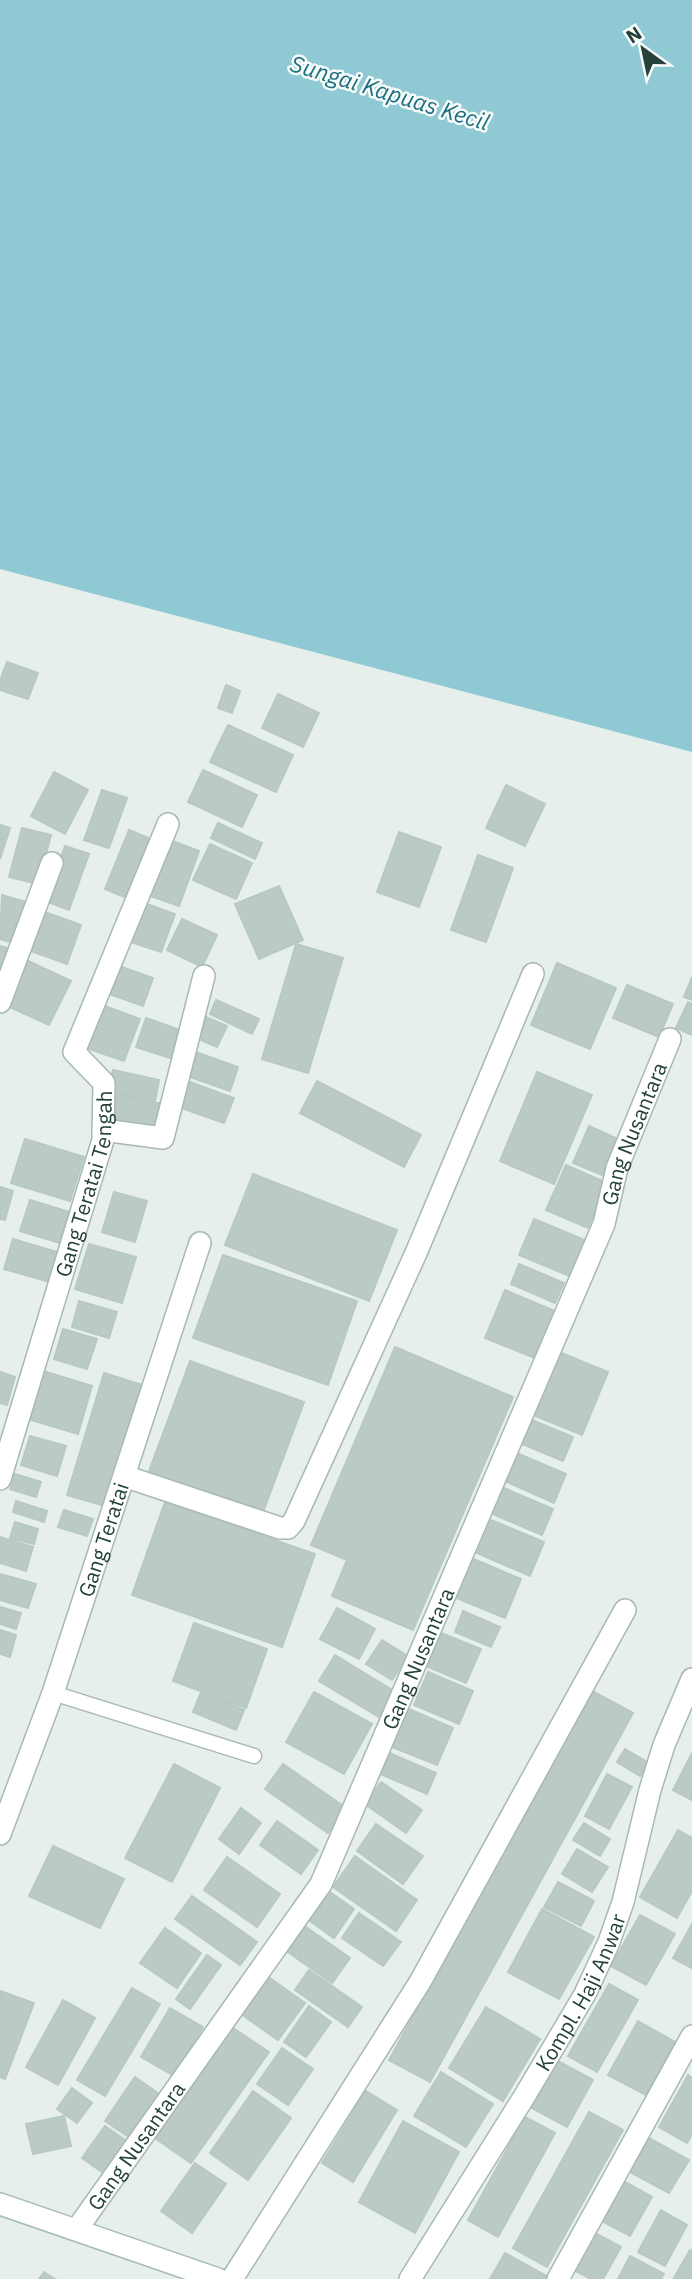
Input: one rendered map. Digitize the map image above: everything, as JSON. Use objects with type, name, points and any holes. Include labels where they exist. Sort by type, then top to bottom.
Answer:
[{"type":"street","name":"Gang Teratai Tengah","points":[[0,1479],[103,1140],[104,1083],[74,1052],[168,824]]},
{"type":"street","points":[[0,1002],[52,863]]},
{"type":"street","points":[[124,1476],[280,1528],[288,1528],[294,1521],[416,1253],[533,974]]},
{"type":"street","points":[[103,1130],[163,1138],[204,976]]},
{"type":"street","name":"Gang Nusantara","points":[[77,2229],[321,1884],[604,1224],[617,1168],[670,1039]]},
{"type":"street","name":"Gang Teratai","points":[[0,1834],[53,1693],[200,1242]]},
{"type":"street","points":[[232,2279],[420,1982],[625,1610]]},
{"type":"street","name":"Kompl. Haji Anwar","points":[[410,2279],[564,2032],[609,1942],[623,1902],[650,1790],[664,1745],[692,1679]]},
{"type":"street","points":[[558,2279],[692,2036]]},
{"type":"street","points":[[0,2204],[218,2279]]},
{"type":"lane","points":[[53,1693],[254,1756]]},
{"type":"water","name":"Sungai Kapuas Kecil","points":[[0,0],[692,0],[692,752],[0,569]]},
{"type":"building","points":[[7,662],[38,673],[28,699],[0,690],[0,681]]},
{"type":"building","points":[[226,685],[240,691],[232,713],[218,708]]},
{"type":"building","points":[[278,694],[319,713],[303,747],[262,728]]},
{"type":"building","points":[[228,725],[293,755],[276,792],[210,762]]},
{"type":"building","points":[[203,770],[257,795],[242,827],[188,802]]},
{"type":"building","points":[[54,772],[88,790],[65,834],[31,816]]},
{"type":"building","points":[[506,785],[545,804],[525,846],[486,828]]},
{"type":"building","points":[[102,790],[127,798],[109,848],[84,840]]},
{"type":"building","points":[[218,823],[262,843],[255,859],[211,838]]},
{"type":"building","points":[[0,825],[10,828],[0,859]]},
{"type":"building","points":[[22,828],[51,835],[38,884],[9,877]]},
{"type":"building","points":[[129,830],[158,842],[134,901],[105,889]]},
{"type":"building","points":[[399,832],[441,847],[419,907],[377,892]]},
{"type":"building","points":[[170,840],[199,851],[179,906],[150,896]]},
{"type":"building","points":[[210,844],[252,863],[236,899],[193,880]]},
{"type":"building","points":[[65,846],[89,854],[69,910],[45,901]]},
{"type":"building","points":[[478,855],[513,868],[486,942],[451,930]]},
{"type":"building","points":[[279,886],[303,940],[259,959],[235,904]]},
{"type":"building","points":[[2,895],[29,903],[16,944],[0,939]]},
{"type":"building","points":[[144,903],[175,914],[161,952],[131,942]]},
{"type":"building","points":[[42,911],[81,925],[67,964],[28,950]]},
{"type":"building","points":[[182,919],[217,935],[202,967],[167,950]]},
{"type":"building","points":[[296,944],[343,958],[308,1073],[262,1059]]},
{"type":"building","points":[[0,946],[11,949],[0,984]]},
{"type":"building","points":[[24,959],[71,981],[49,1025],[3,1004]]},
{"type":"building","points":[[557,963],[616,988],[590,1049],[531,1025]]},
{"type":"building","points":[[119,966],[153,978],[143,1006],[109,994]]},
{"type":"building","points":[[692,977],[692,1000],[684,997]]},
{"type":"building","points":[[627,985],[673,1004],[659,1037],[613,1018]]},
{"type":"building","points":[[216,1000],[259,1019],[252,1034],[210,1014]]},
{"type":"building","points":[[688,1002],[692,1004],[692,1035],[676,1028]]},
{"type":"building","points":[[102,1005],[140,1019],[124,1061],[86,1048]]},
{"type":"building","points":[[206,1017],[227,1026],[217,1047],[196,1038]]},
{"type":"building","points":[[146,1018],[183,1031],[173,1059],[136,1047]]},
{"type":"building","points":[[193,1051],[238,1067],[230,1091],[184,1075]]},
{"type":"building","points":[[113,1070],[159,1080],[155,1101],[108,1091]]},
{"type":"building","points":[[537,1072],[592,1095],[554,1184],[500,1161]]},
{"type":"building","points":[[187,1081],[234,1098],[224,1123],[178,1107]]},
{"type":"building","points":[[317,1081],[421,1135],[404,1167],[300,1113]]},
{"type":"building","points":[[114,1094],[165,1104],[159,1133],[109,1123]]},
{"type":"building","points":[[589,1126],[618,1139],[602,1175],[573,1163]]},
{"type":"building","points":[[25,1139],[84,1157],[70,1201],[11,1183]]},
{"type":"building","points":[[566,1165],[607,1183],[588,1228],[546,1210]]},
{"type":"building","points":[[253,1174],[397,1230],[369,1301],[225,1245]]},
{"type":"building","points":[[0,1187],[13,1191],[5,1220],[0,1219]]},
{"type":"building","points":[[114,1192],[147,1201],[135,1242],[102,1232]]},
{"type":"building","points":[[30,1200],[69,1212],[60,1243],[20,1231]]},
{"type":"building","points":[[534,1219],[587,1241],[572,1277],[519,1255]]},
{"type":"building","points":[[13,1239],[60,1253],[50,1282],[4,1269]]},
{"type":"building","points":[[89,1244],[136,1257],[122,1303],[75,1289]]},
{"type":"building","points":[[223,1255],[357,1301],[328,1385],[193,1338]]},
{"type":"building","points":[[519,1264],[564,1283],[555,1303],[511,1284]]},
{"type":"building","points":[[505,1290],[557,1312],[537,1359],[485,1338]]},
{"type":"building","points":[[79,1301],[117,1312],[109,1338],[72,1327]]},
{"type":"building","points":[[63,1329],[97,1339],[87,1369],[54,1359]]},
{"type":"building","points":[[395,1347],[513,1397],[413,1630],[332,1596],[347,1560],[311,1545]]},
{"type":"building","points":[[559,1352],[608,1372],[582,1435],[533,1415]]},
{"type":"building","points":[[190,1361],[304,1402],[262,1515],[148,1474]]},
{"type":"building","points":[[43,1371],[92,1386],[78,1434],[28,1419]]},
{"type":"building","points":[[0,1372],[15,1377],[7,1405],[0,1403]]},
{"type":"building","points":[[104,1373],[142,1385],[105,1506],[67,1495]]},
{"type":"building","points":[[532,1420],[573,1437],[563,1461],[522,1444]]},
{"type":"building","points":[[30,1436],[66,1446],[57,1476],[21,1465]]},
{"type":"building","points":[[519,1454],[566,1474],[554,1503],[507,1482]]},
{"type":"building","points":[[15,1474],[41,1482],[36,1497],[10,1489]]},
{"type":"building","points":[[499,1486],[553,1509],[542,1535],[488,1512]]},
{"type":"building","points":[[16,1501],[47,1511],[44,1522],[13,1512]]},
{"type":"building","points":[[165,1502],[315,1554],[282,1647],[132,1595]]},
{"type":"building","points":[[64,1510],[93,1519],[87,1536],[58,1527]]},
{"type":"building","points":[[491,1520],[544,1542],[530,1576],[477,1553]]},
{"type":"building","points":[[15,1522],[38,1529],[34,1544],[10,1538]]},
{"type":"building","points":[[0,1537],[33,1547],[26,1571],[0,1563]]},
{"type":"building","points":[[471,1558],[521,1579],[505,1618],[454,1597]]},
{"type":"building","points":[[0,1574],[36,1584],[28,1608],[0,1600]]},
{"type":"building","points":[[0,1607],[21,1613],[16,1629],[0,1624]]},
{"type":"building","points":[[337,1608],[375,1629],[359,1659],[320,1639]]},
{"type":"building","points":[[463,1611],[500,1627],[491,1647],[455,1632]]},
{"type":"building","points":[[194,1623],[267,1649],[246,1708],[173,1681]]},
{"type":"building","points":[[0,1630],[16,1635],[10,1657],[0,1654]]},
{"type":"building","points":[[441,1633],[481,1649],[466,1683],[426,1666]]},
{"type":"building","points":[[382,1640],[408,1656],[392,1680],[366,1664]]},
{"type":"building","points":[[335,1655],[394,1691],[379,1717],[319,1681]]},
{"type":"building","points":[[428,1672],[473,1691],[459,1724],[414,1705]]},
{"type":"building","points":[[592,1691],[633,1713],[430,2082],[389,2060]]},
{"type":"building","points":[[201,1692],[244,1710],[236,1730],[193,1712]]},
{"type":"building","points":[[314,1692],[372,1724],[344,1774],[286,1742]]},
{"type":"building","points":[[404,1707],[453,1728],[437,1765],[387,1745]]},
{"type":"building","points":[[625,1749],[649,1763],[640,1776],[617,1762]]},
{"type":"building","points":[[387,1752],[436,1773],[427,1794],[378,1773]]},
{"type":"building","points":[[692,1753],[692,1800],[673,1790]]},
{"type":"building","points":[[174,1764],[220,1788],[172,1882],[125,1858]]},
{"type":"building","points":[[283,1764],[346,1808],[328,1833],[265,1789]]},
{"type":"building","points":[[607,1774],[632,1787],[609,1829],[585,1816]]},
{"type":"building","points":[[381,1782],[422,1810],[406,1833],[365,1804]]},
{"type":"building","points":[[241,1808],[261,1823],[239,1854],[219,1839]]},
{"type":"building","points":[[277,1821],[318,1850],[301,1874],[260,1845]]},
{"type":"building","points":[[584,1823],[610,1839],[600,1856],[573,1840]]},
{"type":"building","points":[[376,1824],[423,1856],[403,1884],[357,1851]]},
{"type":"building","points":[[678,1830],[692,1838],[692,1891],[677,1918],[640,1897]]},
{"type":"building","points":[[53,1846],[124,1879],[100,1928],[29,1896]]},
{"type":"building","points":[[577,1849],[608,1867],[592,1892],[562,1874]]},
{"type":"building","points":[[355,1856],[417,1900],[396,1931],[333,1887]]},
{"type":"building","points":[[227,1857],[280,1894],[257,1927],[204,1890]]},
{"type":"building","points":[[558,1882],[594,1901],[581,1926],[544,1907]]},
{"type":"building","points":[[327,1890],[354,1909],[334,1938],[307,1919]]},
{"type":"building","points":[[192,1896],[257,1942],[240,1965],[175,1919]]},
{"type":"building","points":[[542,1909],[594,1937],[559,1999],[508,1972]]},
{"type":"building","points":[[359,1913],[401,1942],[383,1966],[342,1938]]},
{"type":"building","points":[[640,1915],[675,1934],[646,1985],[611,1966]]},
{"type":"building","points":[[692,1924],[692,1968],[673,1958]]},
{"type":"building","points":[[306,1927],[350,1958],[332,1983],[288,1952]]},
{"type":"building","points":[[165,1928],[201,1953],[177,1988],[140,1963]]},
{"type":"building","points":[[207,1955],[221,1965],[190,2009],[176,1999]]},
{"type":"building","points":[[309,1970],[362,2007],[348,2027],[295,1990]]},
{"type":"building","points":[[267,1976],[305,2003],[278,2040],[241,2014]]},
{"type":"building","points":[[609,1984],[638,2000],[597,2072],[568,2056]]},
{"type":"building","points":[[132,1988],[160,2004],[105,2096],[77,2080]]},
{"type":"building","points":[[0,1991],[34,2003],[5,2079],[0,2077]]},
{"type":"building","points":[[63,2000],[95,2018],[58,2085],[26,2067]]},
{"type":"building","points":[[309,2006],[331,2022],[306,2057],[284,2042]]},
{"type":"building","points":[[486,2007],[540,2039],[503,2101],[449,2068]]},
{"type":"building","points":[[170,2008],[203,2027],[174,2076],[141,2057]]},
{"type":"building","points":[[638,2021],[675,2042],[646,2095],[608,2075]]},
{"type":"building","points":[[230,2026],[269,2052],[191,2163],[152,2136]]},
{"type":"building","points":[[282,2048],[313,2069],[288,2105],[257,2084]]},
{"type":"building","points":[[556,2060],[593,2080],[567,2127],[530,2107]]},
{"type":"building","points":[[441,2072],[493,2104],[466,2147],[414,2116]]},
{"type":"building","points":[[688,2075],[692,2078],[692,2134],[687,2143],[659,2127]]},
{"type":"building","points":[[135,2077],[162,2096],[132,2139],[105,2121]]},
{"type":"building","points":[[72,2088],[92,2103],[77,2123],[57,2109]]},
{"type":"building","points":[[253,2091],[291,2118],[248,2180],[210,2153]]},
{"type":"building","points":[[366,2091],[397,2110],[353,2182],[322,2163]]},
{"type":"building","points":[[589,2112],[623,2130],[547,2267],[513,2248]]},
{"type":"building","points":[[64,2116],[71,2146],[33,2154],[26,2124]]},
{"type":"building","points":[[525,2117],[555,2133],[498,2237],[468,2220]]},
{"type":"building","points":[[403,2121],[459,2152],[415,2233],[359,2202]]},
{"type":"building","points":[[105,2126],[128,2142],[105,2174],[82,2158]]},
{"type":"building","points":[[649,2138],[689,2160],[669,2193],[630,2172]]},
{"type":"building","points":[[195,2163],[226,2184],[192,2233],[161,2211]]},
{"type":"building","points":[[622,2180],[652,2197],[630,2236],[600,2220]]},
{"type":"building","points":[[661,2210],[687,2225],[665,2266],[638,2252]]},
{"type":"building","points":[[593,2232],[621,2247],[603,2279],[591,2279],[572,2269]]},
{"type":"building","points":[[690,2250],[692,2279],[674,2278]]},
{"type":"building","points":[[505,2253],[548,2277],[547,2279],[490,2279]]},
{"type":"building","points":[[630,2256],[664,2274],[661,2279],[618,2279]]},
{"type":"building","points":[[44,2272],[55,2279],[39,2279]]}]
